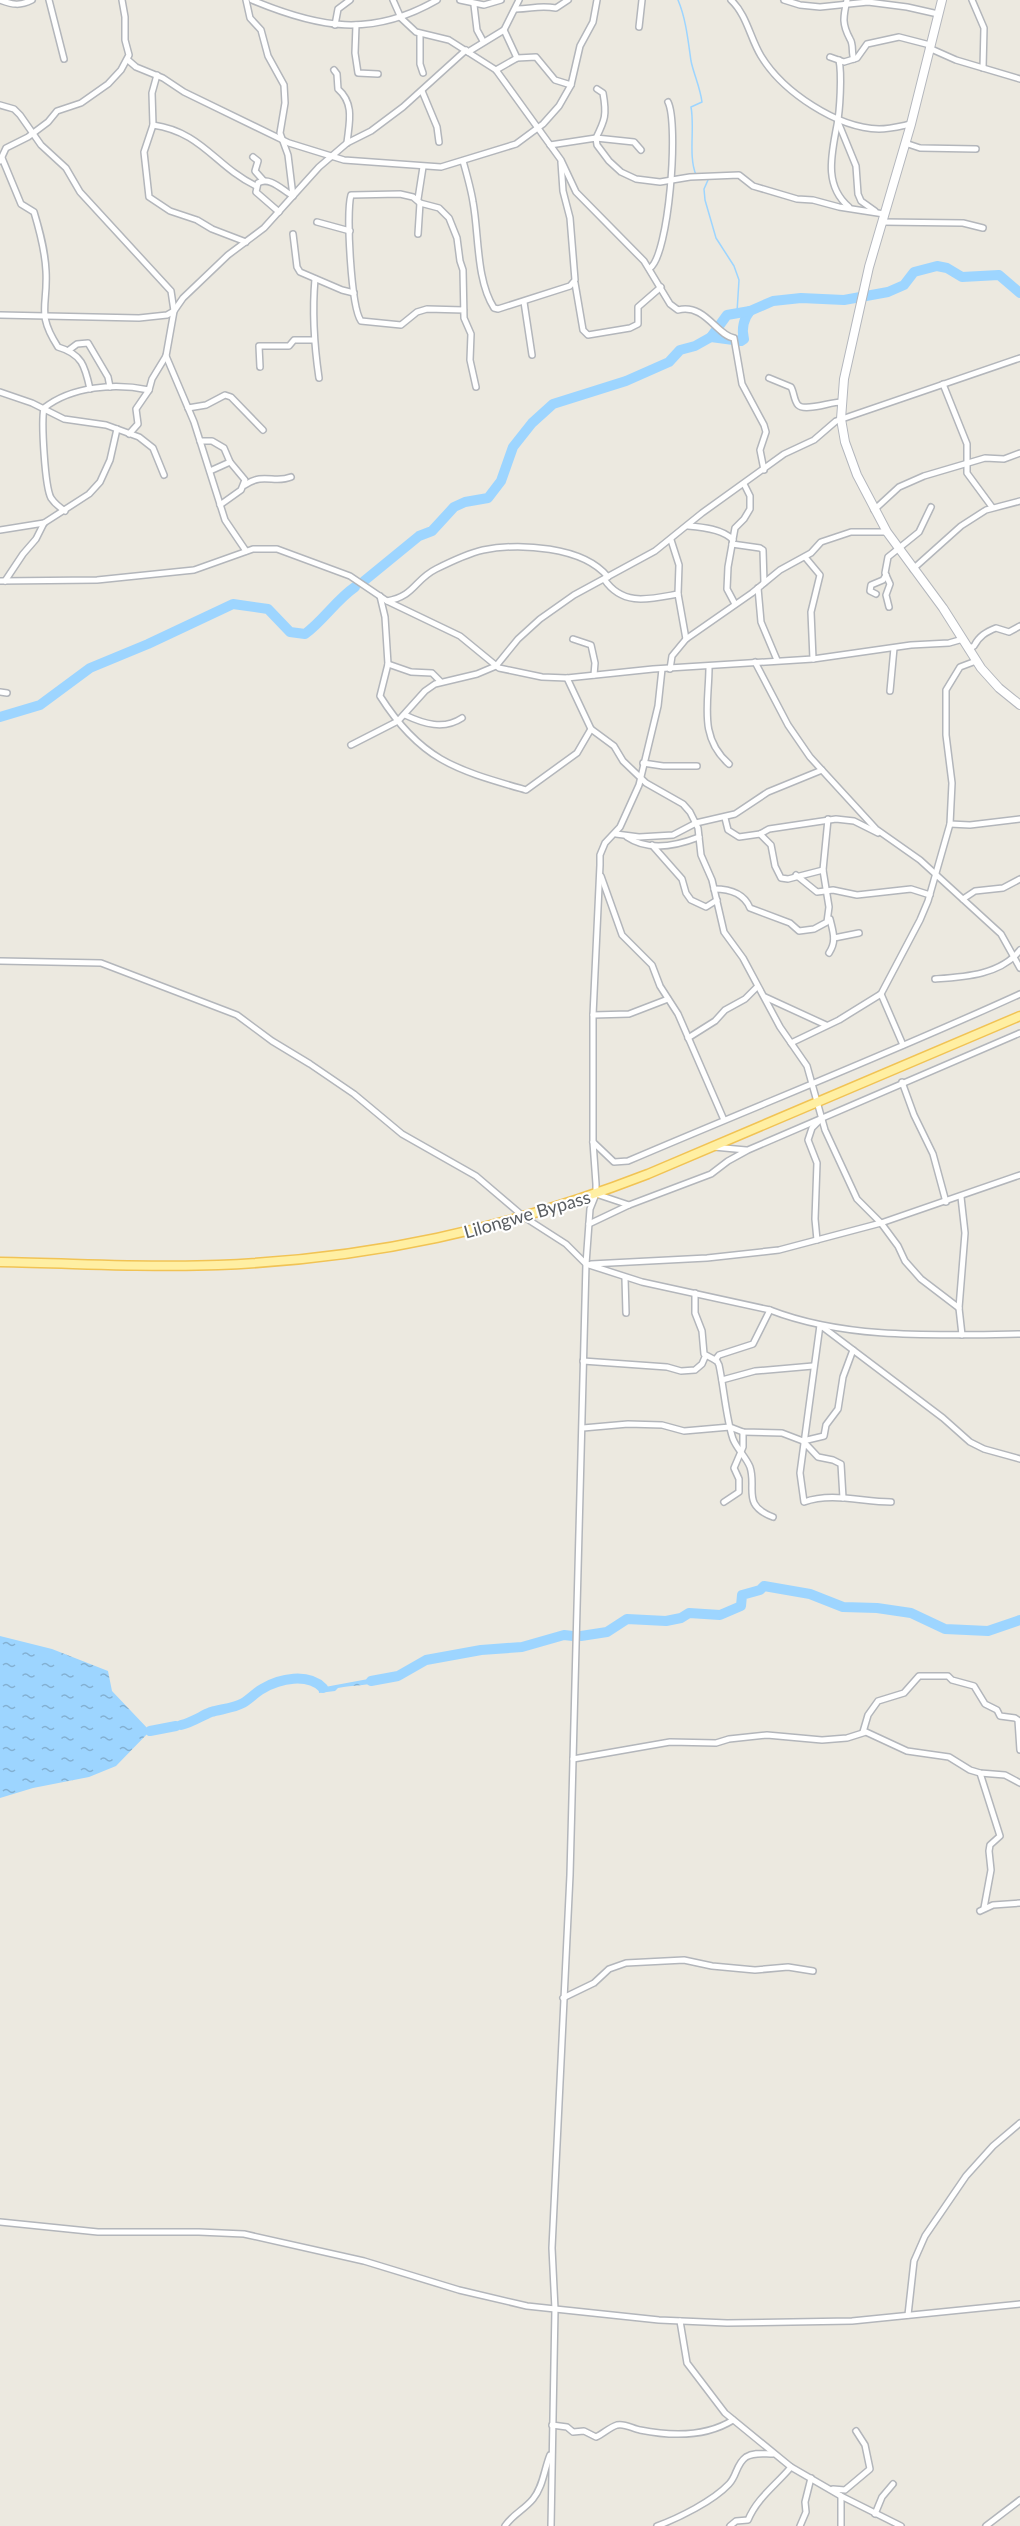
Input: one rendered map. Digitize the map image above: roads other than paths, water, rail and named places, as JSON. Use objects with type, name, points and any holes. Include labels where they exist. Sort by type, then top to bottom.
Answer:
[{"type":"main road","name":"Lilongwe Bypass","points":[[0,1262],[215,1265],[299,1259],[396,1247],[458,1234],[524,1217],[596,1194],[1020,1016]]},
{"type":"street","points":[[0,0],[14,5],[32,0]]},
{"type":"street","points":[[49,0],[64,59]]},
{"type":"street","points":[[122,0],[128,60],[136,67],[157,75],[184,92],[282,140],[361,162],[423,167],[441,167],[516,144],[537,130],[559,106],[571,85],[580,46],[593,22],[597,0]]},
{"type":"street","points":[[246,0],[250,18],[261,30],[268,56],[284,85],[285,103],[280,125],[282,140],[288,155],[293,196]]},
{"type":"street","points":[[252,0],[312,22],[335,25],[356,25],[401,18],[437,0]]},
{"type":"street","points":[[269,7],[273,0]]},
{"type":"street","points":[[335,25],[338,9],[350,0]]},
{"type":"street","points":[[393,0],[401,18],[420,34],[444,38],[496,70],[517,97],[537,130],[561,160],[576,192],[650,268],[674,308],[678,310],[686,308],[708,317],[726,336],[734,338],[742,384],[766,432],[760,450],[764,470]]},
{"type":"street","points":[[460,0],[484,5],[501,0]]},
{"type":"street","points":[[0,315],[153,318],[174,311],[183,298],[228,255],[279,212],[312,173],[347,143],[384,122],[467,51],[504,30],[519,0]]},
{"type":"street","points":[[516,9],[540,5],[556,8],[568,0]]},
{"type":"street","points":[[639,27],[642,0]]},
{"type":"street","points":[[731,0],[745,20],[757,49],[771,70],[815,108],[849,124],[879,129],[911,124]]},
{"type":"street","points":[[784,0],[808,6],[860,1],[890,2],[938,14]]},
{"type":"street","points":[[942,0],[911,124],[881,216],[846,370],[841,419],[848,451],[874,510],[887,532],[943,608],[976,661],[993,681],[1020,705]]},
{"type":"street","points":[[972,0],[984,28],[983,68]]},
{"type":"street","points":[[847,2],[844,28],[850,39],[854,59]]},
{"type":"street","points":[[474,4],[477,30],[483,41]]},
{"type":"street","points":[[356,25],[355,53],[358,73],[378,74]]},
{"type":"street","points":[[504,30],[517,58]]},
{"type":"street","points":[[420,34],[420,64],[423,73]]},
{"type":"street","points":[[830,57],[848,62],[859,56],[867,44],[905,37],[930,46],[948,58],[1020,79]]},
{"type":"street","points":[[496,70],[517,58],[536,57],[555,80],[571,85]]},
{"type":"street","points":[[90,389],[81,360],[69,350],[58,347],[48,332],[44,317],[47,274],[44,244],[34,212],[21,204],[1,160],[6,148],[33,134],[57,111],[81,103],[108,84],[128,60]]},
{"type":"street","points":[[839,60],[838,120],[831,148],[833,181],[839,196],[850,208]]},
{"type":"street","points":[[334,70],[337,74],[338,89],[346,96],[350,106],[347,143]]},
{"type":"street","points":[[157,75],[153,93],[153,125],[144,152],[149,197],[170,211],[197,220],[212,229],[246,242]]},
{"type":"street","points":[[597,89],[603,93],[606,111],[604,123],[596,138],[602,153],[621,172],[644,181],[739,175],[753,186],[797,199],[813,200],[881,216],[963,223],[983,228]]},
{"type":"street","points":[[422,91],[436,127],[439,142]]},
{"type":"street","points":[[650,268],[658,259],[665,234],[671,181],[672,114],[668,102]]},
{"type":"street","points":[[0,105],[14,109],[33,134],[66,168],[80,192],[171,291],[174,311],[166,356],[152,379],[149,390],[136,409],[138,424],[129,434]]},
{"type":"street","points":[[838,120],[856,166],[858,194],[861,201],[881,216]]},
{"type":"street","points":[[153,125],[176,129],[189,136],[236,175],[256,186]]},
{"type":"street","points":[[550,145],[596,138],[634,142],[641,150]]},
{"type":"street","points":[[905,143],[920,148],[976,149]]},
{"type":"street","points":[[253,157],[258,161],[255,171],[263,180],[270,181],[293,196]]},
{"type":"street","points":[[561,160],[563,191],[570,218],[575,280],[583,330],[588,335],[630,328],[638,324],[638,307],[660,287]]},
{"type":"street","points":[[463,161],[473,203],[477,240],[490,302],[498,309],[570,286],[575,280]]},
{"type":"street","points":[[418,234],[423,167]]},
{"type":"street","points":[[263,180],[256,186],[256,192],[279,212]]},
{"type":"street","points":[[464,310],[427,309],[417,312],[401,325],[365,322],[358,317],[350,253],[351,195],[400,194],[442,211],[453,226],[464,276],[464,310],[464,318],[471,334],[470,360],[476,387]]},
{"type":"street","points":[[317,222],[350,231]]},
{"type":"street","points":[[293,234],[298,270],[315,279],[354,292]]},
{"type":"street","points":[[315,279],[314,340],[319,378]]},
{"type":"street","points":[[524,302],[532,355]]},
{"type":"street","points":[[260,367],[259,346],[289,346],[294,340],[314,340]]},
{"type":"street","points":[[69,350],[77,344],[88,343],[108,377],[110,387]]},
{"type":"street","points":[[166,356],[200,441],[220,505],[230,528],[246,551]]},
{"type":"street","points":[[351,745],[398,722],[425,691],[440,681],[477,674],[496,666],[518,639],[540,619],[573,596],[671,540],[788,451],[814,440],[826,428],[841,419],[1020,358]]},
{"type":"street","points":[[769,378],[791,387],[796,404],[801,407],[813,408],[822,404],[841,402]]},
{"type":"street","points":[[943,384],[967,444],[967,473],[992,507]]},
{"type":"street","points":[[44,408],[75,393],[90,389],[130,386],[149,390]]},
{"type":"street","points":[[0,392],[44,408],[64,419],[106,425],[139,437],[153,448],[164,475]]},
{"type":"street","points":[[188,408],[206,405],[225,395],[231,396],[263,430]]},
{"type":"street","points":[[44,408],[45,466],[49,493],[52,500],[65,511]]},
{"type":"street","points":[[0,530],[44,523],[89,494],[100,482],[108,466],[117,429]]},
{"type":"street","points":[[200,441],[217,443],[226,452],[230,462],[244,476],[245,485]]},
{"type":"street","points":[[874,510],[899,487],[924,476],[985,458],[1004,459],[1020,453]]},
{"type":"street","points":[[210,471],[230,462]]},
{"type":"street","points":[[220,505],[234,497],[245,485],[265,477],[280,480],[291,477]]},
{"type":"street","points":[[735,604],[727,589],[736,525],[744,519],[750,509],[750,495],[744,484]]},
{"type":"street","points":[[913,569],[961,526],[992,507],[1008,506],[1020,501]]},
{"type":"street","points":[[876,594],[870,591],[871,585],[883,580],[886,575],[888,557],[918,532],[931,507]]},
{"type":"street","points":[[3,581],[36,539],[44,523]]},
{"type":"street","points":[[687,526],[711,528],[728,535],[733,542],[763,550],[764,583]]},
{"type":"street","points":[[670,669],[672,656],[686,639],[780,570],[806,557],[821,542],[851,532],[887,532]]},
{"type":"street","points":[[671,540],[679,565],[678,594],[686,639]]},
{"type":"street","points":[[3,581],[97,580],[194,570],[246,551],[268,547],[292,553],[350,576],[387,601],[460,636],[496,666],[524,674],[567,678],[813,659],[949,643],[963,639]]},
{"type":"street","points":[[387,601],[406,596],[435,570],[482,550],[525,548],[561,551],[597,566],[620,594],[635,600],[678,594]]},
{"type":"street","points":[[806,557],[820,575],[811,612],[813,659]]},
{"type":"street","points":[[886,575],[890,584],[886,602],[889,607]]},
{"type":"street","points":[[758,588],[761,622],[777,660]]},
{"type":"street","points":[[380,597],[386,617],[384,626],[388,664],[380,696],[398,722],[417,742],[448,765],[483,779],[509,783],[526,790],[577,753],[591,729]]},
{"type":"street","points":[[968,649],[974,646],[978,638],[989,631],[996,628],[1009,632],[1020,626]]},
{"type":"street","points":[[573,639],[591,645],[595,663],[594,675]]},
{"type":"street","points":[[890,691],[894,648]]},
{"type":"street","points":[[791,1043],[881,994],[910,942],[930,895],[950,824],[952,783],[946,735],[945,694],[960,667],[976,661]]},
{"type":"street","points":[[755,662],[794,735],[822,770],[876,829],[935,872],[1001,934],[1020,968]]},
{"type":"street","points":[[388,664],[411,672],[432,673],[440,681]]},
{"type":"street","points":[[709,667],[708,732],[721,757],[729,764]]},
{"type":"street","points":[[551,2526],[555,2309],[552,2248],[570,1875],[586,1264],[590,1209],[596,1194],[592,1142],[593,1015],[600,855],[605,843],[616,834],[636,795],[658,706],[662,669]]},
{"type":"street","points":[[567,678],[591,729],[614,746],[623,761],[640,777],[687,807],[696,823],[701,855],[717,900],[724,932],[743,958],[757,987],[807,1066],[820,1119],[857,1199],[898,1246],[904,1261],[921,1279],[959,1308]]},
{"type":"street","points":[[0,692],[8,693]]},
{"type":"street","points":[[405,715],[417,721],[439,725],[455,723],[462,718]]},
{"type":"street","points":[[643,763],[670,767],[697,766]]},
{"type":"street","points":[[616,834],[626,836],[673,835],[696,823],[725,818],[751,805],[768,792],[822,770]]},
{"type":"street","points":[[725,818],[728,830],[735,837],[760,834],[769,829],[828,819],[854,821],[886,836]]},
{"type":"street","points":[[828,819],[824,870],[828,891],[829,918],[834,938],[834,946],[829,952]]},
{"type":"street","points":[[950,824],[970,825],[1020,819]]},
{"type":"street","points":[[760,834],[771,845],[775,866],[781,878],[788,879],[796,875],[824,870]]},
{"type":"street","points":[[626,836],[636,842],[652,845],[680,845],[699,837]]},
{"type":"street","points":[[652,845],[682,879],[686,893],[691,900],[706,907],[717,900]]},
{"type":"street","points":[[600,872],[622,936],[636,951],[650,961],[660,986],[688,1038],[724,1120]]},
{"type":"street","points":[[796,875],[814,891],[840,891],[857,895],[911,889],[930,895]]},
{"type":"street","points":[[963,899],[975,891],[1003,888],[1020,879]]},
{"type":"street","points":[[714,890],[729,890],[743,896],[747,899],[750,908],[790,924],[799,931],[814,929],[827,922],[829,918]]},
{"type":"street","points":[[834,938],[859,933]]},
{"type":"street","points":[[935,979],[969,976],[986,971],[1014,957],[1020,950]]},
{"type":"street","points":[[0,961],[101,963],[237,1015],[272,1041],[354,1094],[402,1134],[476,1176],[524,1217],[566,1244],[586,1264],[625,1278],[770,1311],[820,1325],[911,1336],[1020,1332]]},
{"type":"street","points":[[688,1038],[709,1026],[725,1010],[745,999],[757,987]]},
{"type":"street","points":[[881,994],[903,1046]]},
{"type":"street","points":[[592,1142],[608,1159],[619,1163],[963,1021],[1020,994]]},
{"type":"street","points":[[764,996],[826,1025]]},
{"type":"street","points":[[593,1015],[629,1014],[668,999]]},
{"type":"street","points":[[589,1224],[629,1205],[711,1174],[748,1150],[1020,1033]]},
{"type":"street","points":[[902,1082],[914,1115],[933,1154],[946,1202]]},
{"type":"street","points":[[817,1240],[815,1219],[817,1163],[808,1140],[812,1128],[820,1119]]},
{"type":"street","points":[[713,1146],[748,1150]]},
{"type":"street","points":[[586,1264],[749,1255],[779,1250],[880,1223],[1020,1175]]},
{"type":"street","points":[[596,1194],[629,1205]]},
{"type":"street","points":[[961,1197],[965,1233],[959,1308],[962,1335]]},
{"type":"street","points":[[625,1278],[626,1313]]},
{"type":"street","points":[[583,1361],[667,1367],[681,1371],[695,1370],[702,1364],[705,1357],[702,1331],[695,1313],[695,1293]]},
{"type":"street","points":[[770,1311],[753,1344],[718,1355],[716,1360],[730,1427],[740,1453],[751,1470],[750,1489],[754,1501],[766,1514],[773,1517]]},
{"type":"street","points":[[820,1325],[935,1411],[970,1442],[984,1449],[1020,1459]]},
{"type":"street","points":[[820,1325],[803,1441],[800,1482],[804,1502],[823,1497],[891,1502]]},
{"type":"street","points":[[803,1441],[824,1436],[826,1425],[838,1409],[843,1377],[853,1350]]},
{"type":"street","points":[[705,1357],[716,1360]]},
{"type":"street","points":[[722,1380],[755,1371],[813,1366]]},
{"type":"street","points":[[582,1428],[609,1424],[662,1425],[684,1431],[730,1427],[743,1432],[782,1433],[803,1441],[818,1457],[841,1464],[843,1498]]},
{"type":"street","points":[[724,1502],[739,1492],[739,1479],[734,1468],[740,1453],[743,1432]]},
{"type":"street","points":[[863,1732],[868,1715],[878,1701],[904,1693],[919,1677],[948,1676],[952,1680],[974,1686],[985,1704],[997,1710],[1000,1716],[1018,1720],[1020,1750]]},
{"type":"street","points":[[573,1759],[670,1742],[716,1743],[767,1735],[822,1740],[847,1738],[863,1732],[873,1734],[907,1751],[949,1757],[980,1773],[1005,1775],[1019,1780]]},
{"type":"street","points":[[980,1773],[1000,1836],[990,1845],[991,1870],[982,1910],[993,1905],[1020,1903]]},
{"type":"street","points":[[563,1998],[594,1983],[609,1970],[626,1963],[684,1960],[712,1966],[755,1970],[788,1967],[813,1971]]},
{"type":"street","points":[[908,2315],[914,2260],[925,2236],[966,2176],[993,2146],[1020,2123]]},
{"type":"street","points":[[0,2222],[98,2232],[244,2234],[364,2261],[537,2308],[680,2321],[816,2322],[1020,2304]]},
{"type":"street","points":[[680,2321],[686,2358],[691,2370],[721,2409],[791,2467],[854,2503],[901,2526]]},
{"type":"street","points":[[552,2425],[567,2427],[573,2432],[584,2431],[596,2437],[617,2425],[624,2424],[634,2429],[664,2434],[688,2434],[711,2430],[733,2420]]},
{"type":"street","points":[[844,2490],[870,2469],[865,2445],[856,2431]]},
{"type":"street","points":[[506,2526],[514,2514],[532,2500],[539,2489],[551,2451]]},
{"type":"street","points":[[657,2526],[694,2510],[726,2487],[731,2483],[741,2460],[749,2455],[775,2454]]},
{"type":"street","points":[[730,2526],[736,2521],[748,2520],[757,2502],[774,2488],[791,2467]]},
{"type":"street","points":[[800,2526],[806,2512],[805,2502],[810,2478]]},
{"type":"street","points":[[875,2514],[882,2497],[893,2484]]},
{"type":"street","points":[[828,2488],[844,2490],[854,2503]]},
{"type":"street","points":[[841,2496],[842,2526]]},
{"type":"street","points":[[986,2526],[1020,2500]]},
{"type":"water","points":[[0,1636],[52,1649],[108,1671],[112,1691],[150,1731],[116,1766],[89,1777],[33,1788],[0,1798]]},
{"type":"water","points":[[383,1678],[383,1681],[319,1693],[318,1685],[309,1681],[319,1681],[325,1687]]},
{"type":"waterway","points":[[678,0],[702,102],[691,107],[692,159],[696,175]]},
{"type":"waterway","points":[[708,180],[704,189],[705,200],[716,238],[734,266],[739,280],[737,312]]},
{"type":"waterway","points":[[364,581],[419,536],[432,531],[454,507],[465,502],[488,498],[501,481],[513,447],[532,423],[553,404],[626,381],[669,362],[680,350],[695,346],[711,337],[727,315],[750,311],[773,301],[801,298],[844,300],[888,292],[904,285],[914,272],[937,266],[947,268],[962,277],[999,275],[1020,293]]},
{"type":"waterway","points":[[711,337],[741,341],[744,339],[743,328],[750,311]]},
{"type":"waterway","points":[[0,717],[40,705],[90,668],[233,604],[268,609],[290,632],[305,634],[355,587]]},
{"type":"waterway","points":[[581,1636],[607,1632],[627,1619],[666,1621],[681,1618],[689,1613],[720,1615],[741,1606],[742,1595],[760,1590],[764,1586],[810,1594],[843,1607],[877,1608],[911,1613],[945,1629],[988,1631],[1020,1620]]},
{"type":"waterway","points":[[371,1681],[398,1676],[426,1660],[481,1650],[522,1647],[564,1635],[573,1636]]},
{"type":"waterway","points":[[181,1725],[211,1712],[239,1705],[277,1682],[294,1679],[310,1680],[323,1688]]},
{"type":"waterway","points":[[150,1731],[176,1726]]}]
